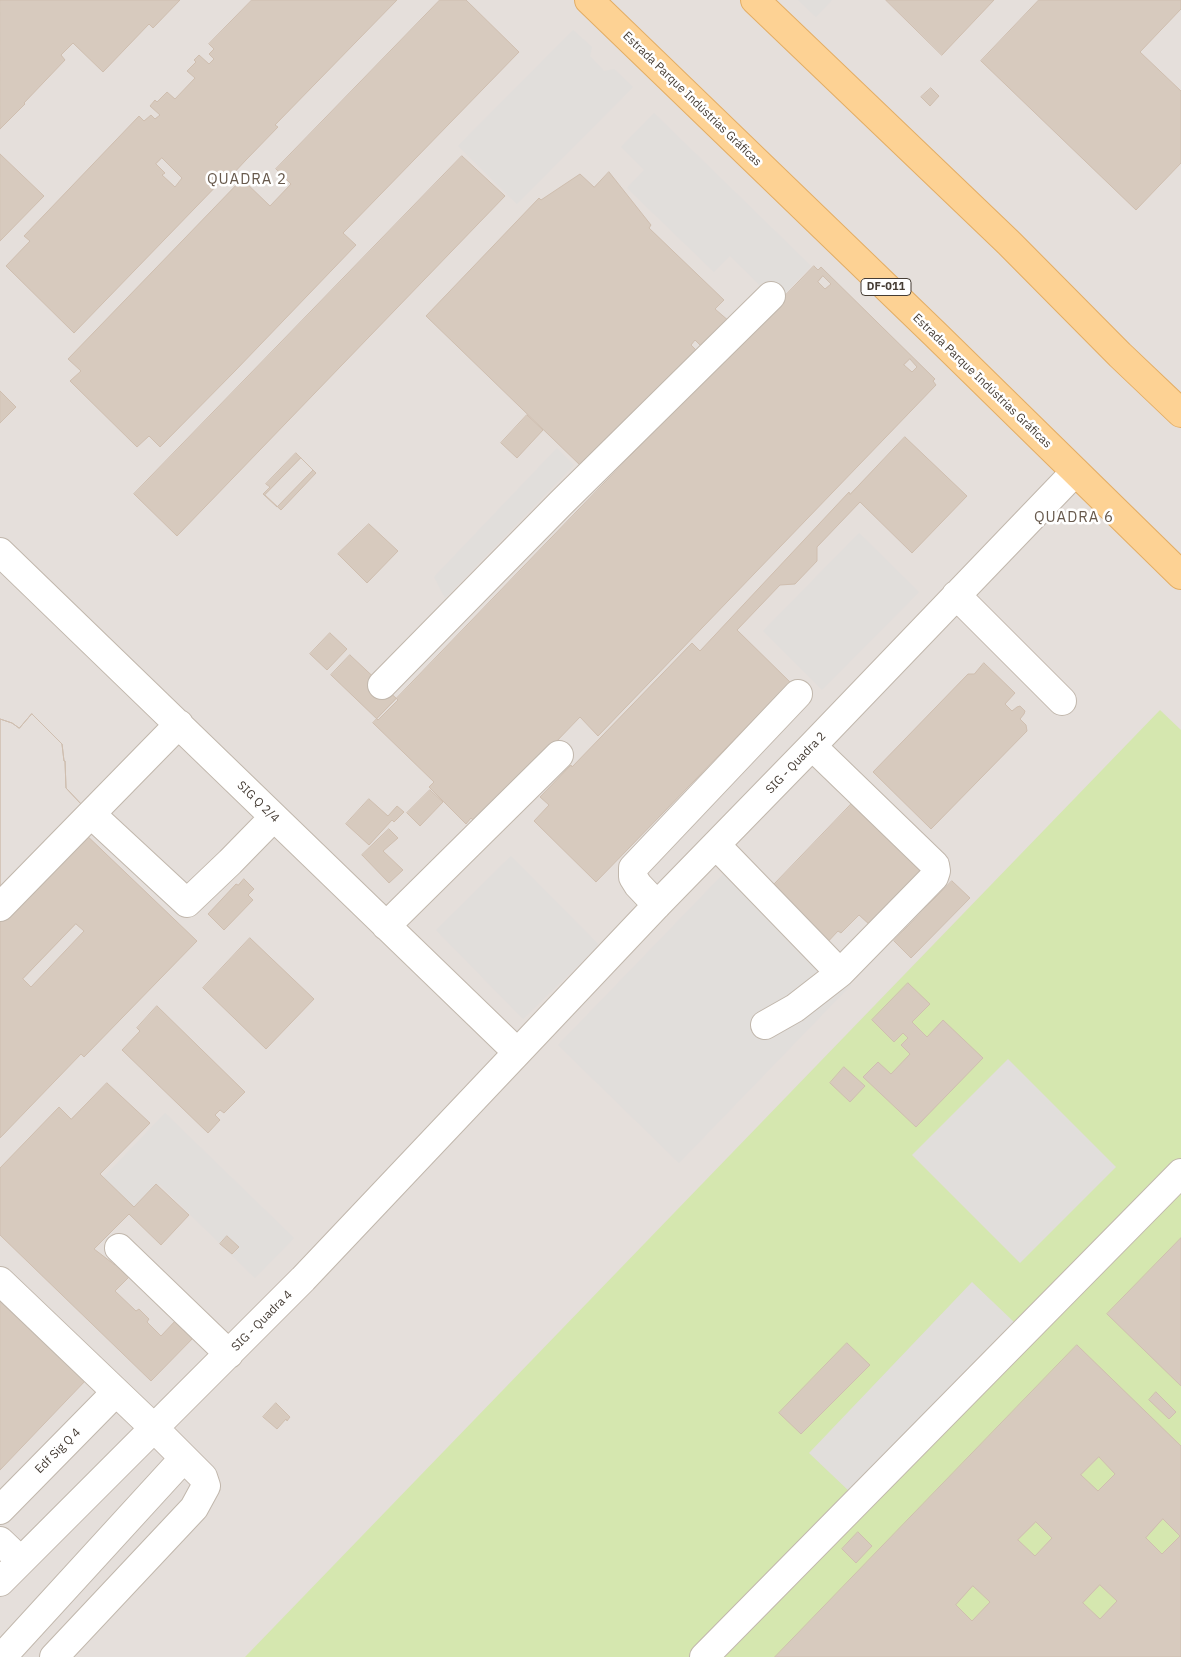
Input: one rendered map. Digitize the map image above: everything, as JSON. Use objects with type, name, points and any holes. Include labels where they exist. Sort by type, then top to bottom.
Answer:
[{"type":"main road","name":"Estrada Parque Indústrias Gráficas","points":[[589,0],[922,321],[1181,575]]},
{"type":"main road","points":[[755,0],[1009,243],[1120,355],[1181,413]]},
{"type":"street","points":[[382,685],[561,503],[770,296]]},
{"type":"street","name":"SIG - Quadra 2","points":[[517,1052],[1075,472]]},
{"type":"street","name":"SIG Q 2/4","points":[[0,552],[517,1052]]},
{"type":"street","points":[[956,595],[1062,701]]},
{"type":"street","points":[[657,905],[633,877],[633,868],[798,694]]},
{"type":"street","points":[[0,907],[179,724]]},
{"type":"street","points":[[765,1025],[795,1008],[840,973],[934,876],[936,871],[935,865],[812,746]]},
{"type":"street","points":[[386,926],[558,755]]},
{"type":"street","points":[[91,814],[187,903],[274,817]]},
{"type":"street","points":[[716,845],[840,973]]},
{"type":"street","name":"SIG - Quadra 4","points":[[0,1582],[303,1279],[517,1052]]},
{"type":"street","points":[[704,1657],[1181,1173]]},
{"type":"street","points":[[119,1248],[229,1354]]},
{"type":"street","points":[[0,1281],[155,1429],[203,1477],[206,1486],[194,1508],[54,1657]]},
{"type":"street","name":"Edf Sig Q 4","points":[[0,1510],[116,1392]]},
{"type":"street","points":[[2,1657],[184,1458]]},
{"type":"street","points":[[0,1541],[21,1561]]},
{"type":"shaded area","points":[[0,0],[1181,0],[1181,1657],[0,1657]]},
{"type":"shaded area","points":[[798,0],[832,0],[816,17]]},
{"type":"shaded area","points":[[573,30],[592,47],[590,56],[604,71],[614,69],[633,87],[517,204],[458,146]]},
{"type":"shaded area","points":[[654,113],[811,266],[777,302],[730,256],[714,272],[627,188],[644,170],[621,147]]},
{"type":"shaded area","points":[[557,448],[574,465],[445,598],[434,577]]},
{"type":"shaded area","points":[[859,533],[919,592],[822,690],[763,631]]},
{"type":"shaded area","points":[[511,856],[599,945],[523,1019],[436,930]]},
{"type":"shaded area","points":[[730,867],[851,985],[679,1163],[558,1045]]},
{"type":"shaded area","points":[[1008,1059],[1116,1167],[1020,1263],[912,1155]]},
{"type":"shaded area","points":[[165,1113],[294,1238],[255,1278],[160,1185],[136,1210],[103,1178]]},
{"type":"shaded area","points":[[972,1282],[1014,1322],[851,1493],[809,1453]]},
{"type":"green space","points":[[1160,710],[1181,730],[1181,1657],[245,1657]]},
{"type":"building","points":[[0,0],[180,0],[153,28],[149,24],[103,72],[73,43],[61,55],[65,60],[0,129]]},
{"type":"building","points":[[252,0],[397,0],[275,125],[278,127],[231,176],[230,174],[225,177],[74,333],[6,266],[30,241],[24,236],[139,116],[144,121],[151,115],[155,119],[160,115],[150,106],[155,100],[157,102],[167,92],[175,99],[195,78],[187,71],[196,62],[194,60],[199,55],[209,64],[214,59],[209,54],[214,49],[209,44]],"holes":[[[162,158],[182,178],[175,187],[162,175],[165,173],[156,164]]]},
{"type":"building","points":[[440,0],[466,0],[519,52],[343,233],[356,245],[235,371],[160,447],[149,436],[137,447],[70,381],[81,371],[68,359],[242,179],[270,206],[291,184],[276,169]]},
{"type":"building","points":[[886,0],[994,0],[942,55]]},
{"type":"building","points":[[1039,0],[1181,0],[1181,9],[1140,52],[1181,91],[1181,163],[1136,210],[981,61]]},
{"type":"building","points":[[931,88],[939,96],[930,106],[921,97]]},
{"type":"building","points":[[0,154],[44,196],[0,241]]},
{"type":"building","points":[[462,156],[505,196],[177,536],[134,494]]},
{"type":"building","points":[[609,172],[651,225],[649,228],[724,300],[715,309],[730,322],[704,349],[695,340],[691,345],[696,350],[582,467],[426,316],[539,198],[541,200],[580,174],[594,187]]},
{"type":"building","points":[[814,266],[818,270],[821,267],[935,379],[933,381],[936,385],[598,736],[580,717],[477,824],[471,818],[466,824],[429,787],[434,782],[373,723]],"holes":[[[823,276],[831,284],[825,289],[818,282]],[[910,359],[917,367],[912,372],[904,365]]]},
{"type":"building","points":[[0,391],[16,407],[0,423]]},
{"type":"building","points":[[527,415],[543,430],[517,458],[501,443]]},
{"type":"building","points":[[905,437],[967,496],[912,553],[860,502],[817,547],[817,561],[795,584],[780,585],[737,630],[790,682],[596,882],[534,821],[549,805],[540,797],[571,765],[572,767],[692,643],[700,651],[849,492],[850,494]]},
{"type":"building","points":[[296,453],[313,470],[277,507],[263,494],[270,487],[266,484]]},
{"type":"building","points":[[301,458],[316,473],[281,510],[265,495]]},
{"type":"building","points":[[369,524],[398,551],[367,583],[338,554]]},
{"type":"building","points":[[330,633],[347,649],[327,670],[310,654]]},
{"type":"building","points":[[350,655],[398,700],[378,720],[331,675]]},
{"type":"building","points":[[984,663],[1015,693],[1005,704],[1012,711],[1020,706],[1025,711],[1020,719],[1026,725],[1027,731],[931,829],[873,772],[968,674],[974,674]]},
{"type":"building","points":[[32,714],[62,744],[66,788],[82,805],[0,890],[0,719],[12,723],[19,728]]},
{"type":"building","points":[[32,714],[62,744],[66,788],[82,805],[0,890],[0,719],[12,723],[19,728]]},
{"type":"building","points":[[430,790],[443,802],[420,826],[407,813]]},
{"type":"building","points":[[861,794],[943,872],[882,936],[859,915],[841,933],[838,931],[823,947],[766,893]]},
{"type":"building","points":[[369,799],[388,816],[397,806],[404,812],[394,822],[392,820],[369,845],[346,824]]},
{"type":"building","points":[[389,829],[398,838],[383,851],[403,870],[389,883],[362,855]]},
{"type":"building","points":[[81,830],[197,941],[84,1057],[81,1054],[0,1138],[0,914]],"holes":[[[76,924],[84,931],[31,987],[23,979]]]},
{"type":"building","points":[[244,879],[254,889],[248,895],[253,900],[224,930],[208,914],[236,884],[238,885]]},
{"type":"building","points":[[952,881],[970,898],[911,958],[894,941]]},
{"type":"building","points":[[250,938],[314,999],[266,1049],[203,988]]},
{"type":"building","points":[[908,983],[930,1004],[912,1022],[927,1037],[943,1020],[983,1058],[916,1127],[863,1077],[878,1062],[891,1074],[910,1054],[901,1045],[908,1038],[903,1033],[894,1042],[872,1020]]},
{"type":"building","points":[[157,1006],[245,1092],[224,1113],[220,1110],[215,1115],[220,1120],[208,1133],[122,1050],[140,1031],[137,1028]]},
{"type":"building","points":[[844,1067],[865,1086],[850,1102],[830,1083]]},
{"type":"building","points":[[107,1083],[150,1123],[100,1174],[134,1207],[156,1184],[189,1215],[161,1245],[129,1214],[94,1249],[115,1265],[117,1263],[131,1275],[115,1291],[136,1311],[139,1309],[149,1319],[147,1322],[161,1336],[177,1319],[195,1336],[151,1381],[0,1235],[0,1168],[59,1107],[71,1119]]},
{"type":"building","points":[[227,1236],[239,1247],[232,1254],[220,1244]]},
{"type":"building","points":[[1181,1238],[1181,1386],[1107,1314]]},
{"type":"building","points":[[0,1295],[87,1379],[0,1470]]},
{"type":"building","points":[[847,1343],[870,1365],[801,1434],[779,1413]]},
{"type":"building","points":[[1077,1345],[1181,1446],[1181,1657],[775,1657]],"holes":[[[1099,1457],[1115,1474],[1098,1491],[1081,1475]],[[1163,1519],[1180,1536],[1162,1554],[1146,1538]],[[1036,1522],[1052,1538],[1035,1556],[1018,1540]],[[1100,1585],[1117,1601],[1100,1619],[1083,1603]],[[973,1586],[990,1602],[972,1621],[956,1605]]]},
{"type":"building","points":[[1156,1392],[1176,1412],[1169,1419],[1149,1400]]},
{"type":"building","points":[[276,1403],[290,1417],[277,1429],[263,1417]]},
{"type":"building","points":[[858,1532],[872,1546],[856,1563],[842,1549]]},
{"type":"district","name":"QUADRA 2","points":[[247,180]]},
{"type":"district","name":"QUADRA 6","points":[[1074,518]]}]
